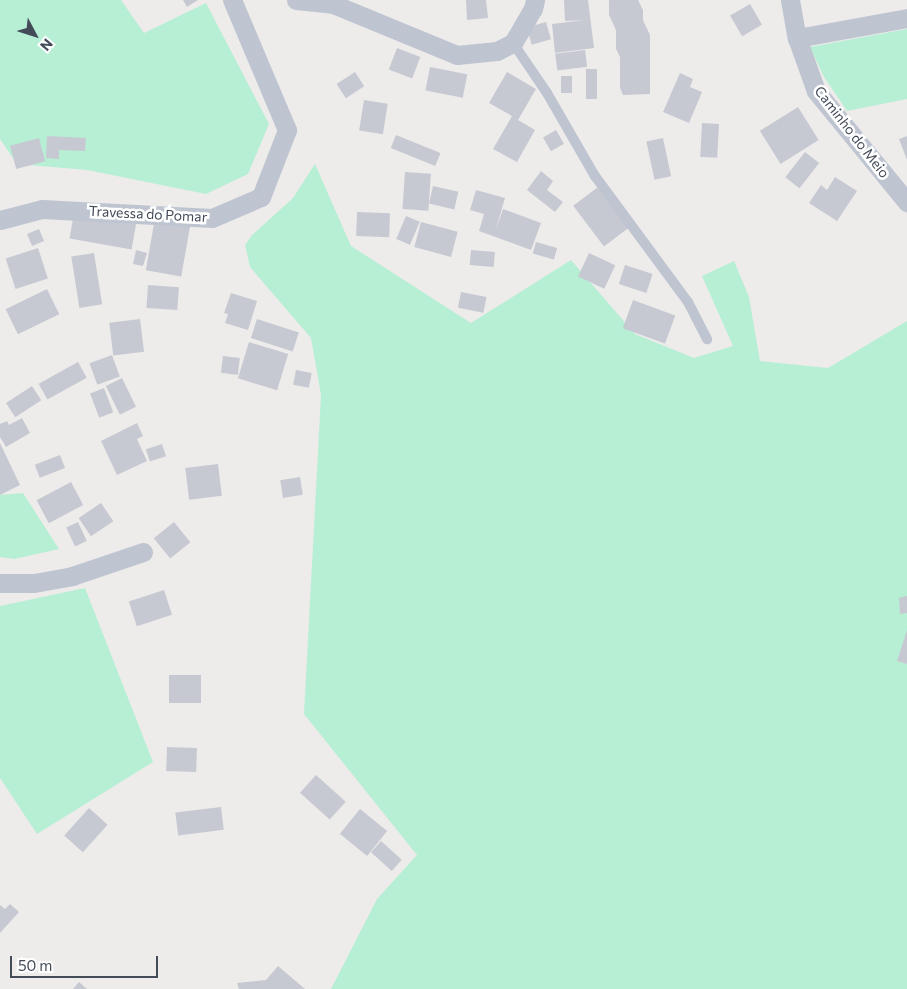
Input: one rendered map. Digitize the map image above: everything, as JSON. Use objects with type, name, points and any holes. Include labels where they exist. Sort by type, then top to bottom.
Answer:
[{"type":"street","name":"Travessa do Pomar","points":[[0,220],[42,208],[212,218],[261,197],[287,130],[232,0]]},
{"type":"street","points":[[296,0],[333,4],[457,55],[497,51],[513,43],[533,9],[535,0]]},
{"type":"street","name":"Caminho do Meio","points":[[790,0],[797,38],[816,91],[907,202]]},
{"type":"street","points":[[797,38],[907,18]]},
{"type":"street","points":[[0,584],[34,583],[72,576],[143,552]]},
{"type":"lane","points":[[513,43],[547,93],[595,176],[688,302],[707,339]]},
{"type":"green space","points":[[0,0],[121,0],[144,33],[206,3],[269,124],[248,174],[206,194],[87,170],[17,164],[0,139]]},
{"type":"green space","points":[[907,29],[907,99],[847,111],[824,77],[810,47]]},
{"type":"green space","points":[[315,164],[351,246],[471,323],[571,260],[635,334],[694,358],[733,346],[702,276],[734,261],[749,297],[760,361],[828,368],[907,321],[907,989],[331,989],[377,899],[417,855],[304,714],[321,395],[311,338],[250,267],[245,245],[252,235],[293,198]]},
{"type":"green space","points":[[23,493],[59,549],[14,559],[0,557],[0,495]]},
{"type":"green space","points":[[85,588],[153,762],[37,834],[0,778],[0,606]]},
{"type":"building","points":[[183,0],[198,0],[187,7]]},
{"type":"building","points":[[466,0],[486,0],[488,18],[467,20]]},
{"type":"building","points":[[564,0],[588,0],[594,48],[555,53],[552,24],[585,20],[565,21]]},
{"type":"building","points":[[609,0],[638,0],[643,10],[643,20],[650,35],[650,94],[623,95],[620,88],[620,57],[616,49],[616,30],[609,15]]},
{"type":"building","points":[[750,4],[762,25],[742,36],[730,16]]},
{"type":"building","points":[[546,22],[551,39],[532,45],[527,28]]},
{"type":"building","points":[[397,48],[420,57],[412,78],[389,69]]},
{"type":"building","points":[[585,50],[587,67],[557,71],[555,54]]},
{"type":"building","points":[[430,67],[467,74],[463,98],[425,91]]},
{"type":"building","points":[[586,69],[597,69],[597,99],[586,99]]},
{"type":"building","points":[[355,72],[364,86],[346,98],[337,84]]},
{"type":"building","points":[[507,72],[536,89],[518,120],[535,130],[517,162],[493,149],[512,116],[489,103]]},
{"type":"building","points":[[680,73],[693,79],[690,87],[702,92],[689,123],[663,112]]},
{"type":"building","points":[[561,76],[572,76],[572,93],[561,93]]},
{"type":"building","points":[[364,100],[388,104],[383,134],[359,131]]},
{"type":"building","points":[[798,107],[819,140],[781,164],[760,131]]},
{"type":"building","points":[[702,123],[719,124],[717,158],[700,157]]},
{"type":"building","points":[[556,130],[564,144],[551,151],[543,138]]},
{"type":"building","points":[[396,135],[441,153],[435,166],[391,148]]},
{"type":"building","points":[[47,136],[86,138],[85,151],[59,150],[59,159],[46,158]]},
{"type":"building","points":[[907,136],[907,160],[899,139]]},
{"type":"building","points":[[39,138],[45,161],[16,169],[10,146]]},
{"type":"building","points":[[663,138],[671,176],[654,180],[646,142]]},
{"type":"building","points":[[805,152],[819,163],[799,188],[785,177]]},
{"type":"building","points":[[541,171],[553,181],[547,190],[563,202],[555,212],[527,190]]},
{"type":"building","points":[[405,172],[431,174],[428,211],[402,209]]},
{"type":"building","points":[[835,177],[857,191],[837,221],[809,203],[821,185],[827,190]]},
{"type":"building","points":[[433,186],[458,192],[454,209],[429,204]]},
{"type":"building","points":[[598,187],[629,228],[604,246],[573,206]]},
{"type":"building","points":[[476,190],[505,198],[495,232],[503,209],[541,223],[531,250],[479,231],[484,214],[470,210]]},
{"type":"building","points":[[357,212],[390,213],[389,237],[356,236]]},
{"type":"building","points":[[74,213],[136,224],[132,250],[69,239]]},
{"type":"building","points":[[406,216],[420,222],[410,245],[396,239]]},
{"type":"building","points":[[155,218],[190,224],[181,276],[146,270]]},
{"type":"building","points":[[421,222],[458,232],[451,257],[414,247]]},
{"type":"building","points":[[39,229],[44,241],[32,246],[27,234]]},
{"type":"building","points":[[536,242],[557,248],[554,260],[533,254]]},
{"type":"building","points":[[38,248],[48,278],[16,289],[6,259]]},
{"type":"building","points":[[136,250],[147,253],[143,266],[133,264]]},
{"type":"building","points":[[471,250],[495,252],[494,267],[470,265]]},
{"type":"building","points":[[94,253],[102,304],[79,308],[71,257]]},
{"type":"building","points":[[589,253],[615,265],[604,289],[578,277]]},
{"type":"building","points":[[625,265],[653,274],[646,293],[619,284]]},
{"type":"building","points":[[148,285],[179,287],[177,310],[146,308]]},
{"type":"building","points":[[47,289],[59,314],[18,334],[6,309]]},
{"type":"building","points":[[461,292],[487,297],[483,313],[458,308]]},
{"type":"building","points":[[231,293],[257,301],[248,330],[225,323],[228,314],[224,313]]},
{"type":"building","points":[[633,300],[675,315],[665,344],[623,328]]},
{"type":"building","points":[[140,319],[144,352],[113,356],[109,323]]},
{"type":"building","points":[[257,319],[299,333],[293,352],[251,338]]},
{"type":"building","points":[[249,342],[288,354],[277,390],[238,378]]},
{"type":"building","points":[[112,355],[120,377],[97,385],[89,363]]},
{"type":"building","points":[[223,356],[240,358],[238,375],[221,373]]},
{"type":"building","points":[[78,362],[87,378],[47,400],[39,384]]},
{"type":"building","points":[[296,370],[312,373],[309,388],[293,385]]},
{"type":"building","points":[[122,378],[136,407],[120,415],[106,386]]},
{"type":"building","points":[[32,386],[41,400],[15,417],[6,403]]},
{"type":"building","points":[[104,388],[113,412],[99,418],[90,393]]},
{"type":"building","points":[[22,418],[30,433],[6,447],[0,437],[0,424],[7,421],[9,425]]},
{"type":"building","points":[[137,423],[143,436],[137,439],[147,461],[117,475],[101,441]]},
{"type":"building","points":[[0,443],[20,485],[0,495]]},
{"type":"building","points":[[162,444],[166,456],[150,462],[146,449]]},
{"type":"building","points":[[60,455],[65,468],[40,478],[35,465]]},
{"type":"building","points":[[218,464],[222,496],[189,500],[185,468]]},
{"type":"building","points":[[300,477],[303,495],[283,498],[280,480]]},
{"type":"building","points":[[71,482],[83,505],[49,523],[37,500]]},
{"type":"building","points":[[101,503],[113,521],[91,536],[79,518]]},
{"type":"building","points":[[78,522],[87,541],[75,547],[66,527]]},
{"type":"building","points":[[174,522],[190,542],[170,559],[154,538]]},
{"type":"building","points":[[164,590],[172,615],[137,626],[129,601]]},
{"type":"building","points":[[907,596],[907,613],[900,614],[899,598]]},
{"type":"building","points":[[907,630],[907,664],[897,661]]},
{"type":"building","points":[[169,675],[201,675],[201,703],[169,703]]},
{"type":"building","points":[[167,747],[197,748],[196,772],[166,771]]},
{"type":"building","points":[[316,775],[346,802],[330,820],[300,793]]},
{"type":"building","points":[[221,807],[224,830],[178,835],[175,813]]},
{"type":"building","points":[[89,808],[108,825],[83,852],[64,835]]},
{"type":"building","points":[[360,809],[387,831],[367,856],[340,834]]},
{"type":"building","points":[[381,841],[402,860],[392,871],[371,852]]},
{"type":"building","points":[[10,904],[19,912],[0,933],[0,905],[5,909]]},
{"type":"building","points":[[278,966],[305,989],[239,989],[237,983],[266,980]]},
{"type":"building","points":[[79,982],[87,989],[73,989]]}]
